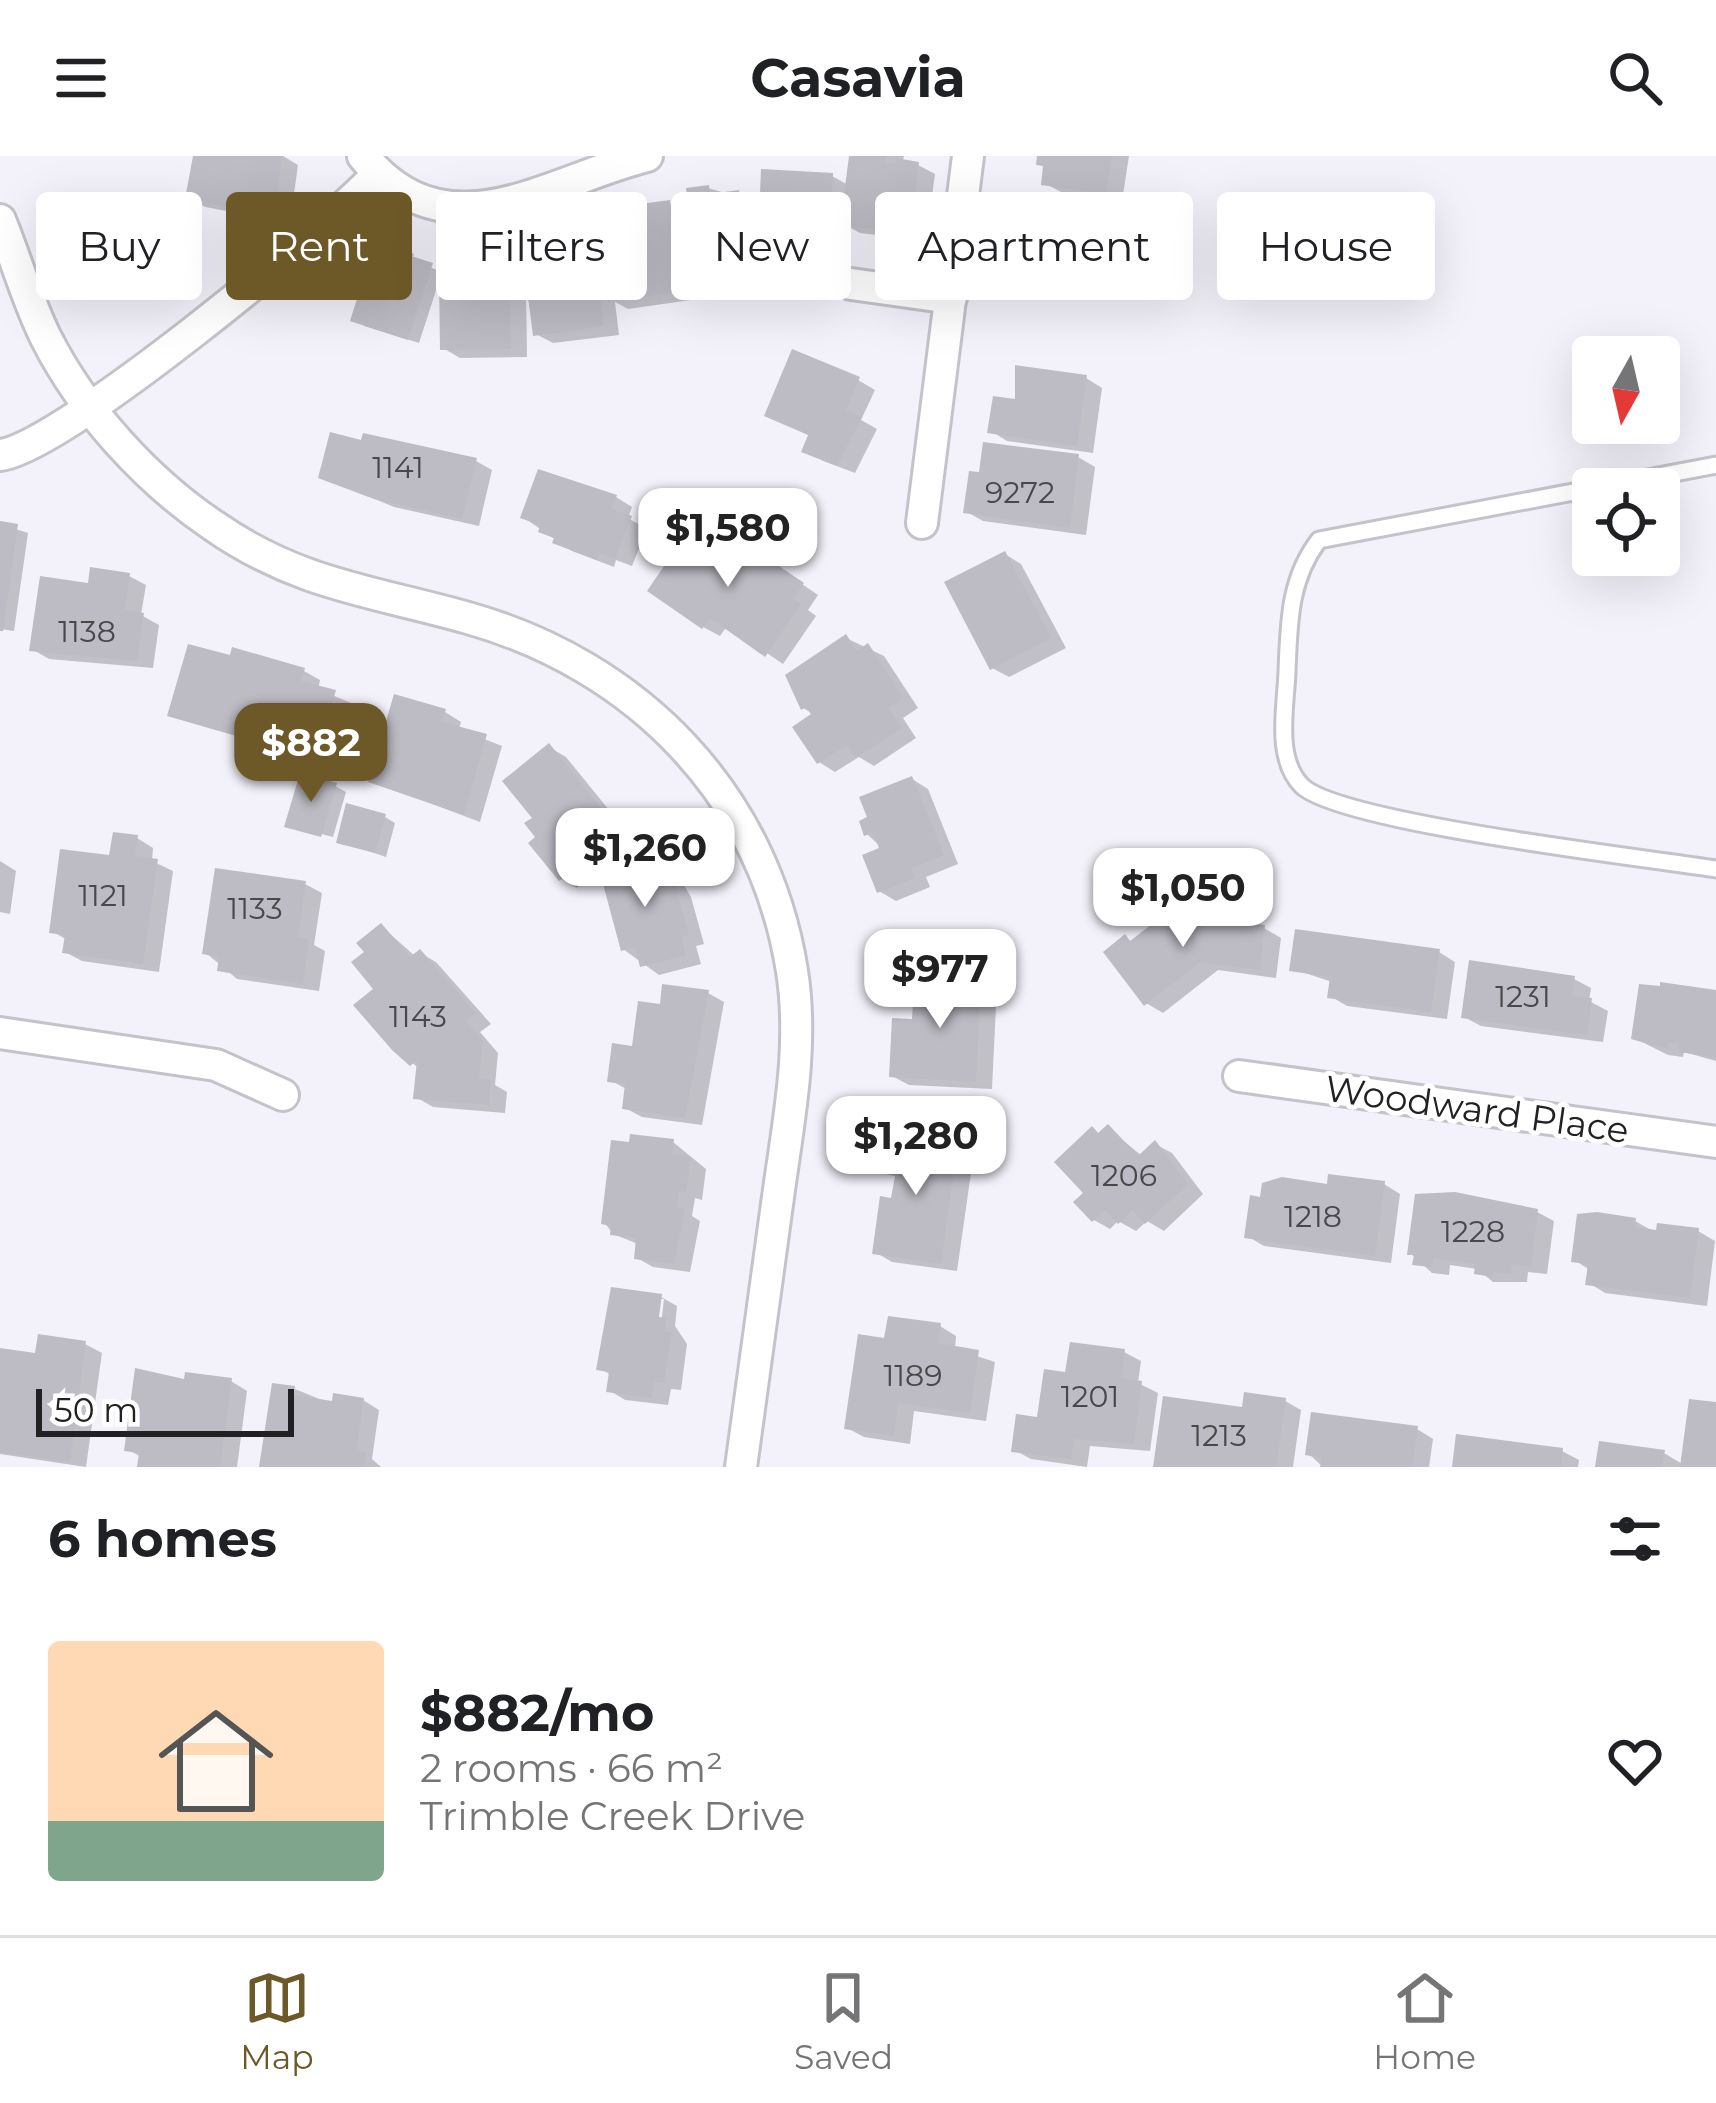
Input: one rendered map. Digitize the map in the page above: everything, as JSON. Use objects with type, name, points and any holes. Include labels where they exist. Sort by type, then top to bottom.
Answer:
[{"type":"street","points":[[0,455],[26,448],[91,406],[327,227],[371,165],[413,195],[480,209],[509,206],[647,156]]},
{"type":"street","points":[[964,192],[968,156]]},
{"type":"street","points":[[0,220],[46,338],[91,406],[185,506],[261,555],[361,595],[506,630],[581,663],[675,735],[731,804],[777,908],[796,1018],[790,1108],[741,1467]]},
{"type":"street","points":[[851,284],[875,287]]},
{"type":"street","points":[[922,523],[951,300]]},
{"type":"street","points":[[0,1034],[216,1065],[283,1095]]},
{"type":"street","name":"Woodward Place","points":[[1239,1076],[1716,1142]]},
{"type":"lane","points":[[1716,465],[1319,540],[1301,563],[1289,615],[1285,755],[1300,784],[1318,796],[1379,815],[1716,869]]},
{"type":"building","points":[[193,156],[282,156],[277,192],[226,192],[226,207],[202,202],[202,192],[186,192]]},
{"type":"building","points":[[849,156],[886,156],[885,163],[895,164],[896,158],[919,162],[915,192],[875,192],[875,230],[851,226],[851,192],[844,192]]},
{"type":"building","points":[[1037,156],[1112,156],[1106,192],[1041,185],[1043,166],[1036,165]]},
{"type":"building","points":[[761,169],[833,173],[832,192],[760,192]]},
{"type":"building","points":[[709,185],[710,192],[686,192],[686,188]]},
{"type":"building","points":[[670,200],[671,293],[647,296],[647,203]]},
{"type":"building","points":[[412,256],[433,263],[408,340],[350,321],[357,300],[412,300]]},
{"type":"building","points":[[439,300],[510,300],[511,349],[440,350]]},
{"type":"building","points":[[528,300],[601,300],[604,326],[533,336]]},
{"type":"building","points":[[792,349],[860,377],[846,410],[862,417],[837,466],[801,452],[808,435],[764,416]]},
{"type":"building","points":[[1015,365],[1087,375],[1077,446],[987,433],[993,396],[1015,399]]},
{"type":"building","points":[[330,432],[361,440],[363,433],[477,458],[462,519],[374,499],[318,478]]},
{"type":"building","points":[[983,442],[1079,454],[1070,528],[963,513],[969,471],[979,472]]},
{"type":"building","points":[[538,469],[617,495],[611,509],[632,516],[615,559],[599,553],[597,560],[552,543],[554,538],[538,532],[540,525],[520,518]]},
{"type":"building","points":[[0,521],[18,524],[3,631],[0,631]]},
{"type":"building","points":[[692,525],[747,559],[754,549],[804,583],[793,599],[801,604],[765,657],[710,618],[702,629],[647,591]]},
{"type":"building","points":[[1005,551],[1051,638],[990,670],[944,582]]},
{"type":"building","points":[[90,567],[130,573],[125,610],[144,613],[137,661],[29,651],[40,576],[88,583]]},
{"type":"building","points":[[846,634],[857,651],[868,643],[903,698],[888,708],[902,728],[856,758],[847,745],[817,764],[792,727],[811,714],[806,707],[801,710],[785,675]]},
{"type":"building","points":[[188,644],[230,655],[232,647],[305,668],[301,681],[336,690],[316,759],[167,716]]},
{"type":"building","points":[[394,694],[446,709],[442,722],[487,734],[464,815],[368,782]]},
{"type":"building","points":[[549,743],[620,832],[559,881],[528,843],[535,837],[524,823],[532,818],[502,781]]},
{"type":"building","points":[[300,773],[337,783],[321,837],[284,827]]},
{"type":"building","points":[[912,776],[944,855],[911,868],[915,878],[877,893],[862,855],[879,848],[873,833],[864,836],[859,821],[867,817],[859,797]]},
{"type":"building","points":[[346,803],[386,814],[375,853],[336,843]]},
{"type":"building","points":[[113,832],[138,835],[135,856],[158,859],[143,964],[62,953],[65,935],[49,933],[60,849],[109,855]]},
{"type":"building","points":[[657,854],[663,874],[675,884],[689,935],[681,937],[686,955],[640,967],[635,947],[621,951],[599,869]]},
{"type":"building","points":[[215,868],[306,881],[298,937],[309,939],[303,984],[217,971],[219,957],[202,954]]},
{"type":"building","points":[[1178,904],[1186,915],[1265,925],[1260,970],[1200,962],[1144,1006],[1103,952],[1125,934],[1130,941]]},
{"type":"building","points":[[381,923],[410,957],[420,949],[476,1013],[466,1021],[483,1041],[479,1078],[491,1080],[489,1105],[413,1099],[417,1060],[410,1066],[353,1005],[373,989],[351,962],[364,952],[356,943]]},
{"type":"building","points":[[1295,929],[1440,949],[1431,1012],[1327,998],[1330,977],[1289,971]]},
{"type":"building","points":[[1469,960],[1575,976],[1572,996],[1592,998],[1587,1035],[1461,1018]]},
{"type":"building","points":[[938,970],[981,973],[976,1082],[889,1077],[892,1018],[912,1019],[914,985],[937,987]]},
{"type":"building","points":[[1660,982],[1716,990],[1716,1057],[1678,1052],[1679,1043],[1668,1042],[1667,1049],[1631,1039],[1639,984],[1660,986]]},
{"type":"building","points":[[662,984],[709,990],[685,1118],[622,1109],[625,1084],[607,1082],[612,1043],[632,1046],[638,1001],[660,1004]]},
{"type":"building","points":[[1108,1124],[1138,1156],[1155,1140],[1188,1184],[1145,1224],[1133,1210],[1118,1224],[1105,1210],[1092,1222],[1073,1202],[1083,1193],[1054,1162],[1092,1126],[1098,1133]]},
{"type":"building","points":[[892,1131],[958,1140],[941,1264],[872,1254],[880,1196],[891,1198],[895,1176],[886,1174]]},
{"type":"building","points":[[630,1134],[674,1139],[672,1154],[691,1157],[686,1192],[679,1191],[676,1207],[685,1208],[674,1264],[634,1259],[636,1238],[610,1235],[611,1226],[601,1224],[611,1140],[629,1142]]},
{"type":"building","points":[[1328,1174],[1385,1181],[1375,1256],[1244,1238],[1250,1195],[1260,1197],[1262,1183],[1282,1177],[1327,1184]]},
{"type":"building","points":[[1455,1192],[1538,1209],[1531,1267],[1512,1264],[1511,1274],[1494,1272],[1493,1277],[1474,1274],[1475,1264],[1434,1258],[1432,1267],[1412,1265],[1414,1255],[1407,1255],[1415,1194]]},
{"type":"building","points":[[1577,1214],[1636,1218],[1635,1227],[1656,1230],[1657,1223],[1699,1228],[1690,1298],[1585,1285],[1588,1264],[1571,1262]]},
{"type":"building","points":[[611,1287],[662,1294],[659,1317],[666,1318],[665,1331],[672,1332],[664,1383],[654,1381],[652,1398],[606,1392],[609,1372],[596,1370]]},
{"type":"building","points":[[888,1316],[941,1323],[938,1343],[979,1350],[970,1413],[898,1403],[894,1436],[844,1429],[858,1334],[884,1338]]},
{"type":"building","points":[[38,1334],[86,1341],[70,1462],[0,1452],[0,1348],[35,1353]]},
{"type":"building","points":[[1070,1342],[1125,1349],[1122,1378],[1142,1381],[1134,1444],[1074,1439],[1071,1459],[1011,1452],[1016,1414],[1037,1417],[1044,1369],[1065,1372]]},
{"type":"building","points":[[135,1368],[184,1379],[185,1372],[232,1378],[220,1467],[137,1467],[139,1453],[124,1451]]},
{"type":"building","points":[[272,1383],[295,1386],[294,1395],[332,1401],[333,1393],[364,1398],[356,1451],[366,1452],[364,1467],[259,1467]]},
{"type":"building","points":[[1244,1392],[1286,1398],[1276,1467],[1153,1467],[1163,1396],[1242,1407]]},
{"type":"building","points":[[1689,1399],[1716,1402],[1716,1467],[1680,1467]]},
{"type":"building","points":[[1311,1412],[1418,1426],[1412,1467],[1320,1467],[1322,1458],[1305,1455]]},
{"type":"building","points":[[1456,1434],[1563,1448],[1561,1467],[1452,1467]]},
{"type":"building","points":[[1599,1441],[1665,1450],[1662,1467],[1595,1467]]}]
